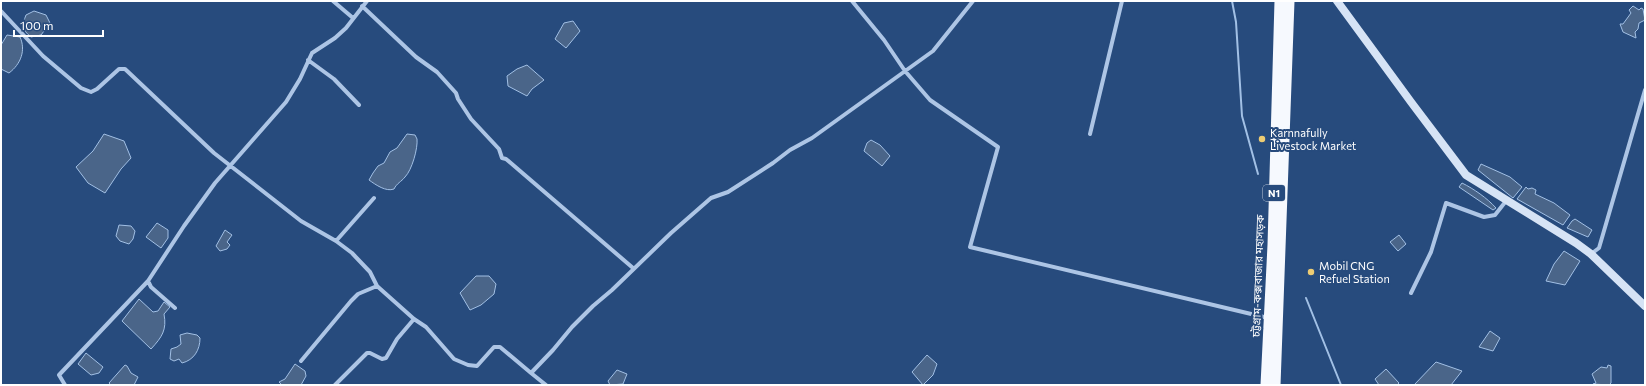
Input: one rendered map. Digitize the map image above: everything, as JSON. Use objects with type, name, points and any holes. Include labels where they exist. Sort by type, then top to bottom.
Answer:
[{"type":"highway","name":"চট্টগ্রাম-কক্সবাজার মহাসড়ক","points":[[1266,385],[1280,1]]},
{"type":"highway","name":"চট্টগ্রাম-কক্সবাজার মহাসড়ক","points":[[1275,385],[1289,1]]},
{"type":"main road","points":[[1338,1],[1406,96],[1466,174],[1591,254],[1645,306]]},
{"type":"street","points":[[333,1],[353,18]]},
{"type":"street","points":[[65,385],[59,375],[148,281],[184,226],[230,165],[286,102],[300,79],[312,53],[336,38],[367,1]]},
{"type":"street","points":[[852,1],[884,40],[905,71],[930,100],[998,147],[970,247],[1269,318]]},
{"type":"street","points":[[531,373],[554,350],[577,322],[711,198],[728,192],[773,163],[790,150],[812,138],[933,51],[973,1]]},
{"type":"street","points":[[1090,134],[1122,1]]},
{"type":"street","points":[[362,6],[416,57],[437,72],[456,93],[458,99],[471,119],[499,149],[502,158],[506,159],[634,268]]},
{"type":"street","points":[[1,11],[43,56],[81,88],[91,92],[98,89],[119,69],[125,69],[214,153],[301,221],[336,241],[352,253],[370,272],[377,286],[414,319],[426,326],[454,359],[468,365],[477,366],[494,347],[500,347],[546,385]]},
{"type":"street","points":[[308,60],[334,79],[358,106]]},
{"type":"street","points":[[1591,254],[1599,248],[1645,90]]},
{"type":"street","points":[[336,241],[374,198]]},
{"type":"street","points":[[1411,293],[1432,252],[1446,204],[1484,217],[1495,215],[1506,201]]},
{"type":"street","points":[[148,281],[151,287],[175,308]]},
{"type":"street","points":[[301,361],[358,294],[377,286]]},
{"type":"street","points":[[336,385],[367,353],[382,359],[386,358],[397,339],[414,319]]},
{"type":"water","points":[[1633,6],[1639,10],[1641,8],[1643,9],[1645,20],[1639,23],[1638,29],[1635,32],[1636,38],[1623,32],[1620,24],[1623,24],[1631,13],[1629,10]]},
{"type":"water","points":[[34,11],[46,15],[50,23],[41,35],[31,37],[24,30],[23,25],[26,15]]},
{"type":"water","points":[[573,21],[580,31],[566,48],[555,39],[564,23]]},
{"type":"water","points":[[7,35],[20,37],[22,42],[22,52],[19,61],[9,73],[1,69],[1,45]]},
{"type":"water","points":[[527,65],[544,80],[532,89],[527,96],[508,86],[507,76],[517,69]]},
{"type":"water","points":[[104,134],[124,141],[131,158],[121,169],[105,193],[88,183],[76,167],[93,151]]},
{"type":"water","points":[[407,134],[415,135],[417,139],[415,153],[408,174],[396,185],[394,189],[388,190],[381,188],[369,180],[378,166],[384,163],[390,152],[397,148]]},
{"type":"water","points":[[871,140],[880,145],[890,156],[882,166],[864,151],[867,143]]},
{"type":"water","points":[[1481,164],[1510,177],[1522,187],[1513,198],[1478,170]]},
{"type":"water","points":[[1462,183],[1480,194],[1496,208],[1493,210],[1459,187]]},
{"type":"water","points":[[1526,187],[1528,189],[1532,188],[1536,190],[1535,194],[1554,203],[1570,215],[1563,225],[1517,199]]},
{"type":"water","points":[[1575,219],[1592,230],[1588,237],[1567,228]]},
{"type":"water","points":[[157,223],[168,230],[168,238],[161,248],[146,237]]},
{"type":"water","points":[[119,225],[131,226],[135,231],[133,239],[129,244],[120,241],[116,236]]},
{"type":"water","points":[[225,230],[232,235],[227,242],[230,245],[227,249],[220,251],[216,246]]},
{"type":"water","points":[[1399,235],[1406,244],[1398,251],[1390,242]]},
{"type":"water","points":[[1564,251],[1580,261],[1565,285],[1546,281],[1554,264]]},
{"type":"water","points":[[476,276],[489,276],[496,284],[494,294],[481,305],[470,310],[460,293]]},
{"type":"water","points":[[139,299],[153,312],[158,311],[164,302],[170,307],[164,314],[165,325],[163,333],[151,349],[122,321]]},
{"type":"water","points":[[1490,331],[1500,338],[1493,351],[1479,347]]},
{"type":"water","points":[[187,333],[197,335],[200,338],[199,347],[196,354],[190,360],[182,363],[179,359],[174,361],[170,359],[171,349],[181,344],[180,335]]},
{"type":"water","points":[[86,353],[103,367],[99,373],[91,375],[78,364]]},
{"type":"water","points":[[927,355],[937,364],[933,375],[923,385],[912,372]]},
{"type":"water","points":[[1436,362],[1462,371],[1451,385],[1414,385]]},
{"type":"water","points":[[295,364],[305,371],[306,376],[301,385],[282,385],[279,382],[285,379]]},
{"type":"water","points":[[125,365],[131,373],[138,377],[134,385],[111,385],[109,383]]},
{"type":"water","points":[[1608,365],[1611,366],[1611,383],[1609,385],[1593,384],[1596,383],[1592,374],[1601,367],[1607,368]]},
{"type":"water","points":[[1386,369],[1399,383],[1397,385],[1379,385],[1375,379]]},
{"type":"water","points":[[617,370],[627,374],[623,384],[610,385],[608,381]]},
{"type":"waterway","points":[[1232,1],[1236,22],[1242,116],[1258,174]]},
{"type":"waterway","points":[[1306,298],[1341,385]]},
{"type":"place","name":"Karnnafully Livestock Market","points":[[1262,139]]},
{"type":"place","name":"Mobil CNG Refuel Station","points":[[1311,272]]}]
